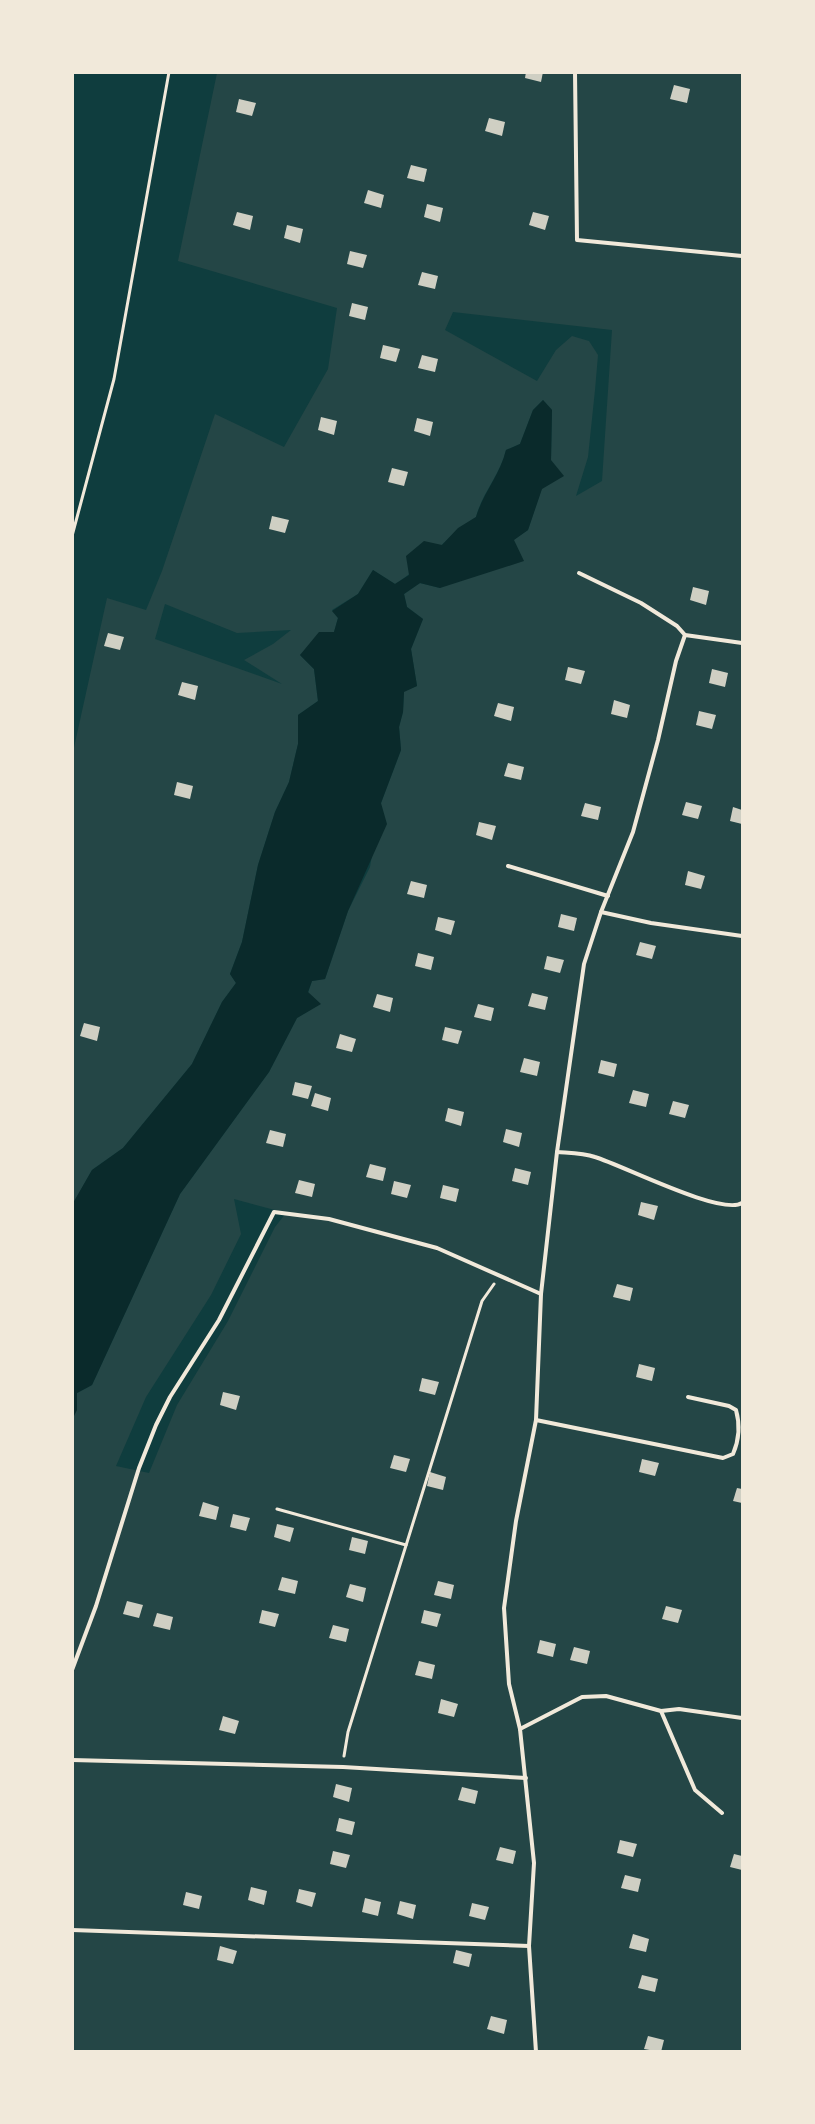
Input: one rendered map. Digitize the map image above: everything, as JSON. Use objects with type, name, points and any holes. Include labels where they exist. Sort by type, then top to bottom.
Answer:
[{"type":"lane","points":[[575,72],[577,240],[742,256]]},
{"type":"lane","points":[[579,573],[641,603],[677,626],[685,635],[742,643]]},
{"type":"lane","points":[[536,2052],[529,1946],[534,1862],[520,1729],[508,1684],[504,1608],[516,1521],[536,1420],[541,1294],[557,1152],[584,964],[601,912],[633,832],[658,740],[676,660],[685,635]]},
{"type":"lane","points":[[508,866],[608,896]]},
{"type":"lane","points":[[601,912],[651,923],[742,936]]},
{"type":"lane","points":[[557,1152],[594,1156],[645,1175],[678,1192],[718,1203],[739,1205],[742,1203]]},
{"type":"lane","points":[[72,1670],[96,1606],[139,1468],[156,1425],[170,1397],[219,1320],[274,1212],[329,1219],[438,1248],[541,1294]]},
{"type":"lane","points":[[536,1420],[723,1458],[733,1454],[738,1444],[739,1419],[736,1410],[729,1406],[688,1397]]},
{"type":"lane","points":[[520,1729],[582,1696],[606,1696],[660,1711],[679,1709],[742,1718]]},
{"type":"lane","points":[[660,1711],[695,1790],[722,1814]]},
{"type":"lane","points":[[72,1760],[343,1767],[526,1778]]},
{"type":"lane","points":[[72,1930],[529,1946]]},
{"type":"path","points":[[72,536],[114,379],[169,72]]},
{"type":"path","points":[[343,1767],[348,1732],[482,1301],[500,1275]]},
{"type":"path","points":[[277,1509],[406,1545]]},
{"type":"shaded area","points":[[217,73],[742,73],[742,2051],[73,2051],[72,1418],[77,1409],[77,1393],[92,1385],[180,1194],[269,1072],[297,1018],[320,1004],[308,993],[312,981],[325,979],[348,911],[370,867],[381,803],[401,750],[399,727],[403,712],[404,691],[417,686],[411,649],[423,619],[407,607],[404,594],[420,583],[440,588],[528,530],[551,460],[552,410],[543,400],[533,410],[520,444],[506,450],[500,468],[482,500],[476,517],[455,533],[416,569],[395,584],[373,570],[358,594],[332,610],[338,618],[334,632],[300,655],[314,669],[318,701],[298,715],[298,744],[289,782],[275,812],[258,865],[242,942],[230,974],[236,983],[222,1002],[192,1064],[123,1148],[92,1170],[73,1204],[73,752],[107,598],[146,610],[162,571],[215,414],[284,447],[328,369],[337,308],[178,261]],"holes":[[[453,312],[612,330],[602,481],[576,496],[588,457],[598,355],[589,341],[572,336],[556,350],[537,381],[445,330]],[[165,604],[237,633],[291,630],[273,644],[244,660],[282,684],[155,639]],[[234,1199],[286,1213],[275,1227],[228,1321],[177,1405],[149,1473],[116,1466],[146,1397],[211,1295],[241,1234]]]},
{"type":"shaded area","points":[[543,400],[552,410],[551,460],[564,476],[542,489],[528,530],[514,540],[524,561],[440,588],[420,583],[404,594],[407,607],[423,619],[411,649],[417,686],[404,692],[403,712],[399,727],[401,750],[381,803],[387,824],[348,911],[325,979],[312,981],[308,992],[321,1004],[297,1018],[269,1072],[180,1194],[92,1385],[77,1393],[77,1410],[73,1418],[73,1203],[92,1170],[123,1148],[192,1064],[222,1002],[236,983],[230,974],[242,942],[258,865],[275,812],[289,782],[298,744],[298,715],[318,701],[314,669],[300,655],[319,632],[334,632],[338,618],[332,611],[358,594],[373,570],[395,584],[409,575],[406,556],[424,541],[442,545],[458,528],[476,517],[500,468],[506,450],[520,444],[533,410]]},
{"type":"building","points":[[526,72],[543,72],[541,82],[525,78]]},
{"type":"building","points":[[674,85],[690,89],[687,103],[670,99]]},
{"type":"building","points":[[239,99],[256,103],[252,116],[236,112]]},
{"type":"building","points":[[489,118],[505,122],[502,136],[485,131]]},
{"type":"building","points":[[411,165],[427,169],[424,182],[407,178]]},
{"type":"building","points":[[368,190],[384,195],[381,208],[364,203]]},
{"type":"building","points":[[427,204],[443,208],[440,222],[424,217]]},
{"type":"building","points":[[237,212],[253,216],[250,230],[233,225]]},
{"type":"building","points":[[533,212],[549,216],[545,230],[529,225]]},
{"type":"building","points":[[287,225],[303,229],[300,243],[284,238]]},
{"type":"building","points":[[350,251],[367,255],[363,268],[347,264]]},
{"type":"building","points":[[422,272],[438,276],[435,289],[418,285]]},
{"type":"building","points":[[352,303],[368,307],[365,320],[349,316]]},
{"type":"building","points":[[383,345],[400,349],[396,362],[380,358]]},
{"type":"building","points":[[422,355],[438,359],[435,372],[418,368]]},
{"type":"building","points":[[321,417],[337,421],[334,435],[318,430]]},
{"type":"building","points":[[417,418],[433,422],[430,436],[414,431]]},
{"type":"building","points":[[392,468],[408,472],[404,486],[388,482]]},
{"type":"building","points":[[272,516],[289,520],[285,533],[269,529]]},
{"type":"building","points":[[693,587],[709,591],[706,605],[690,600]]},
{"type":"building","points":[[108,633],[124,637],[120,650],[104,646]]},
{"type":"building","points":[[568,667],[585,671],[581,684],[565,680]]},
{"type":"building","points":[[712,669],[728,673],[725,687],[709,683]]},
{"type":"building","points":[[182,682],[198,686],[195,700],[178,695]]},
{"type":"building","points":[[614,700],[630,705],[627,718],[611,714]]},
{"type":"building","points":[[498,703],[514,707],[511,721],[494,716]]},
{"type":"building","points":[[699,711],[716,715],[712,729],[696,725]]},
{"type":"building","points":[[508,763],[524,767],[521,780],[504,776]]},
{"type":"building","points":[[177,782],[193,786],[190,799],[174,795]]},
{"type":"building","points":[[686,802],[702,806],[698,819],[682,815]]},
{"type":"building","points":[[585,803],[601,807],[598,820],[581,816]]},
{"type":"building","points":[[733,807],[742,810],[742,824],[730,821]]},
{"type":"building","points":[[479,822],[496,826],[492,840],[476,835]]},
{"type":"building","points":[[688,871],[705,876],[701,889],[685,885]]},
{"type":"building","points":[[411,881],[427,885],[424,898],[407,894]]},
{"type":"building","points":[[561,914],[577,918],[574,931],[558,927]]},
{"type":"building","points":[[438,917],[455,921],[451,935],[435,930]]},
{"type":"building","points":[[640,942],[656,946],[652,959],[636,955]]},
{"type":"building","points":[[418,953],[434,957],[431,970],[415,966]]},
{"type":"building","points":[[547,956],[564,960],[560,973],[544,969]]},
{"type":"building","points":[[532,993],[548,997],[545,1010],[528,1006]]},
{"type":"building","points":[[377,994],[393,998],[390,1012],[373,1007]]},
{"type":"building","points":[[478,1004],[494,1008],[491,1021],[474,1017]]},
{"type":"building","points":[[84,1023],[100,1027],[97,1041],[80,1036]]},
{"type":"building","points":[[445,1027],[462,1031],[458,1044],[442,1040]]},
{"type":"building","points":[[340,1034],[356,1039],[352,1052],[336,1048]]},
{"type":"building","points":[[524,1058],[540,1062],[537,1076],[520,1072]]},
{"type":"building","points":[[601,1060],[617,1064],[614,1077],[598,1073]]},
{"type":"building","points":[[295,1082],[312,1086],[308,1099],[292,1095]]},
{"type":"building","points":[[633,1090],[649,1094],[646,1107],[629,1103]]},
{"type":"building","points":[[315,1093],[331,1098],[328,1111],[311,1106]]},
{"type":"building","points":[[673,1101],[689,1105],[685,1118],[669,1114]]},
{"type":"building","points":[[448,1108],[464,1112],[461,1126],[445,1121]]},
{"type":"building","points":[[506,1129],[522,1133],[519,1147],[503,1142]]},
{"type":"building","points":[[270,1130],[286,1134],[283,1147],[266,1143]]},
{"type":"building","points":[[370,1164],[386,1168],[383,1181],[366,1177]]},
{"type":"building","points":[[515,1168],[531,1172],[528,1185],[512,1181]]},
{"type":"building","points":[[299,1180],[315,1184],[312,1197],[295,1193]]},
{"type":"building","points":[[394,1181],[411,1185],[407,1198],[391,1194]]},
{"type":"building","points":[[443,1185],[459,1189],[456,1202],[440,1198]]},
{"type":"building","points":[[641,1202],[658,1206],[654,1220],[638,1215]]},
{"type":"building","points":[[617,1284],[633,1288],[630,1301],[613,1297]]},
{"type":"building","points":[[639,1364],[655,1368],[652,1381],[636,1377]]},
{"type":"building","points":[[422,1378],[439,1382],[435,1395],[419,1391]]},
{"type":"building","points":[[223,1392],[240,1396],[236,1410],[220,1405]]},
{"type":"building","points":[[394,1455],[410,1459],[406,1472],[390,1468]]},
{"type":"building","points":[[642,1459],[659,1463],[655,1476],[639,1472]]},
{"type":"building","points":[[430,1472],[446,1477],[443,1490],[427,1486]]},
{"type":"building","points":[[737,1488],[742,1489],[742,1503],[733,1501]]},
{"type":"building","points":[[203,1502],[219,1507],[216,1520],[199,1516]]},
{"type":"building","points":[[233,1514],[250,1518],[246,1531],[230,1527]]},
{"type":"building","points":[[277,1524],[294,1528],[290,1542],[274,1537]]},
{"type":"building","points":[[352,1537],[368,1541],[365,1554],[349,1550]]},
{"type":"building","points":[[282,1577],[298,1581],[295,1594],[278,1590]]},
{"type":"building","points":[[438,1581],[454,1585],[451,1599],[434,1595]]},
{"type":"building","points":[[350,1584],[366,1588],[363,1602],[346,1597]]},
{"type":"building","points":[[127,1601],[143,1605],[139,1618],[123,1614]]},
{"type":"building","points":[[666,1606],[682,1610],[678,1623],[662,1619]]},
{"type":"building","points":[[262,1610],[279,1614],[275,1627],[259,1623]]},
{"type":"building","points":[[424,1610],[441,1614],[437,1627],[421,1623]]},
{"type":"building","points":[[157,1613],[173,1617],[170,1630],[153,1626]]},
{"type":"building","points":[[333,1625],[349,1629],[346,1642],[329,1638]]},
{"type":"building","points":[[540,1640],[556,1644],[553,1657],[537,1653]]},
{"type":"building","points":[[574,1647],[590,1651],[587,1664],[570,1660]]},
{"type":"building","points":[[419,1661],[435,1665],[432,1679],[415,1675]]},
{"type":"building","points":[[441,1699],[458,1704],[454,1717],[438,1713]]},
{"type":"building","points":[[223,1716],[239,1721],[235,1734],[219,1730]]},
{"type":"building","points":[[336,1784],[352,1788],[349,1802],[333,1797]]},
{"type":"building","points":[[462,1787],[478,1791],[475,1804],[458,1800]]},
{"type":"building","points":[[339,1818],[355,1822],[352,1835],[336,1831]]},
{"type":"building","points":[[620,1840],[637,1844],[633,1857],[617,1853]]},
{"type":"building","points":[[500,1847],[516,1851],[513,1864],[496,1860]]},
{"type":"building","points":[[333,1851],[350,1855],[346,1868],[330,1864]]},
{"type":"building","points":[[734,1854],[742,1856],[742,1870],[730,1867]]},
{"type":"building","points":[[625,1875],[641,1879],[638,1892],[621,1888]]},
{"type":"building","points":[[251,1887],[267,1891],[264,1905],[248,1900]]},
{"type":"building","points":[[299,1889],[316,1893],[312,1907],[296,1902]]},
{"type":"building","points":[[186,1892],[202,1896],[199,1909],[183,1905]]},
{"type":"building","points":[[365,1898],[381,1902],[378,1916],[362,1912]]},
{"type":"building","points":[[400,1901],[416,1905],[413,1919],[397,1914]]},
{"type":"building","points":[[472,1903],[489,1907],[485,1920],[469,1916]]},
{"type":"building","points":[[633,1934],[649,1939],[646,1952],[629,1948]]},
{"type":"building","points":[[220,1946],[237,1951],[233,1964],[217,1960]]},
{"type":"building","points":[[456,1950],[472,1954],[469,1967],[453,1963]]},
{"type":"building","points":[[642,1975],[658,1979],[655,1992],[638,1988]]},
{"type":"building","points":[[491,2016],[507,2020],[504,2034],[487,2029]]},
{"type":"building","points":[[648,2036],[664,2040],[661,2052],[644,2049]]}]
